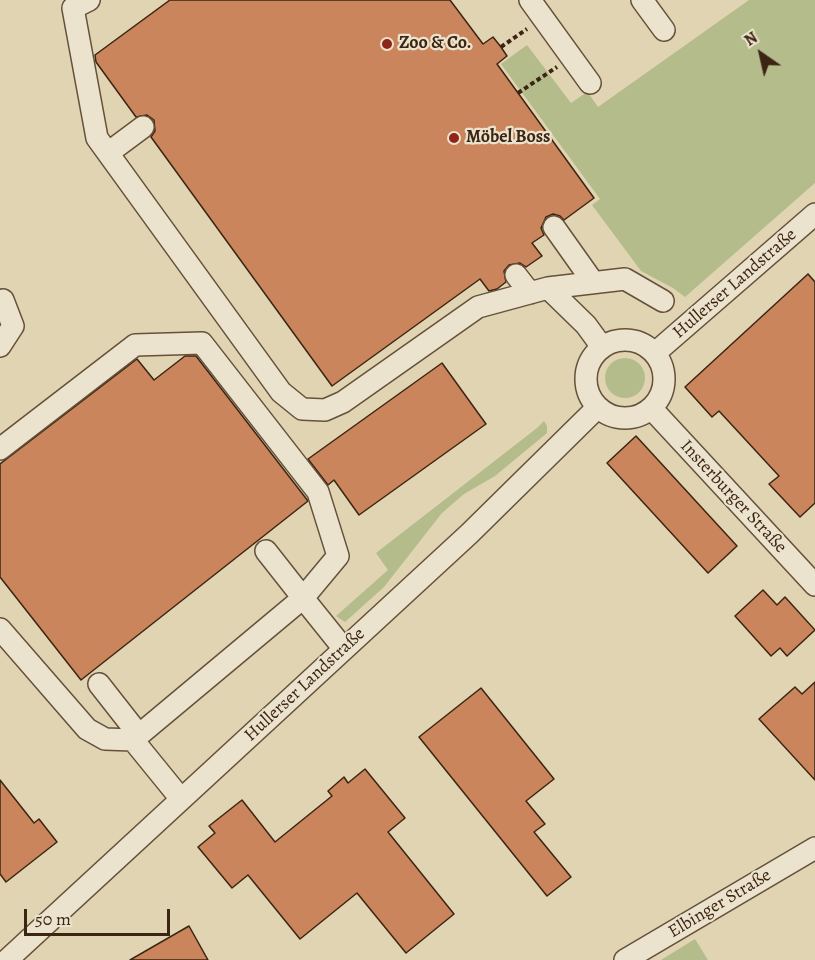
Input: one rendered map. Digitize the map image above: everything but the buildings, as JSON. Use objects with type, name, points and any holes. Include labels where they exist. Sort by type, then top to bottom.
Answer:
[{"type":"street","points":[[530,0],[590,83]]},
{"type":"street","points":[[642,0],[664,30]]},
{"type":"street","points":[[77,3],[97,138],[281,392],[302,409],[325,410],[343,402],[478,307],[539,290],[625,279],[663,301]]},
{"type":"street","points":[[108,153],[143,127]]},
{"type":"street","name":"Hullerser Landstraße","points":[[655,353],[815,214]]},
{"type":"street","points":[[554,227],[593,282]]},
{"type":"street","points":[[516,275],[586,325],[602,347]]},
{"type":"street","points":[[0,346],[13,326],[3,300]]},
{"type":"street","points":[[620,340],[633,340],[645,345],[655,353],[662,364],[664,375],[659,399],[651,408],[640,415],[627,418],[614,416],[598,407],[587,389],[586,376],[589,363],[602,347],[620,340]]},
{"type":"street","points":[[0,449],[135,345],[202,343],[318,492],[338,556],[303,598],[136,738],[105,739],[87,729],[0,629]]},
{"type":"street","name":"Hullerser Landstraße","points":[[8,960],[469,534],[598,407]]},
{"type":"street","name":"Insterburger Straße","points":[[651,408],[813,580]]},
{"type":"street","points":[[266,551],[344,649]]},
{"type":"street","points":[[99,684],[181,799]]},
{"type":"street","name":"Elbinger Straße","points":[[626,960],[815,848]]},
{"type":"path","points":[[501,47],[543,18]]},
{"type":"path","points":[[518,93],[571,58]]},
{"type":"green space","points":[[749,0],[815,0],[815,183],[685,297],[641,271],[592,205],[600,199],[501,64],[527,45],[571,103],[584,94],[589,94],[598,107]]},
{"type":"green space","points":[[625,358],[633,359],[639,364],[644,370],[644,386],[639,392],[633,397],[625,398],[617,397],[611,392],[606,386],[605,378],[606,370],[611,364],[617,359]]},
{"type":"green space","points":[[544,421],[547,433],[495,476],[464,494],[442,513],[384,587],[345,622],[336,616],[388,570],[376,553]]},
{"type":"green space","points":[[695,939],[708,960],[661,960]]},
{"type":"place","name":"Zoo & Co.","points":[[387,44]]},
{"type":"place","name":"Möbel Boss","points":[[454,138]]}]
